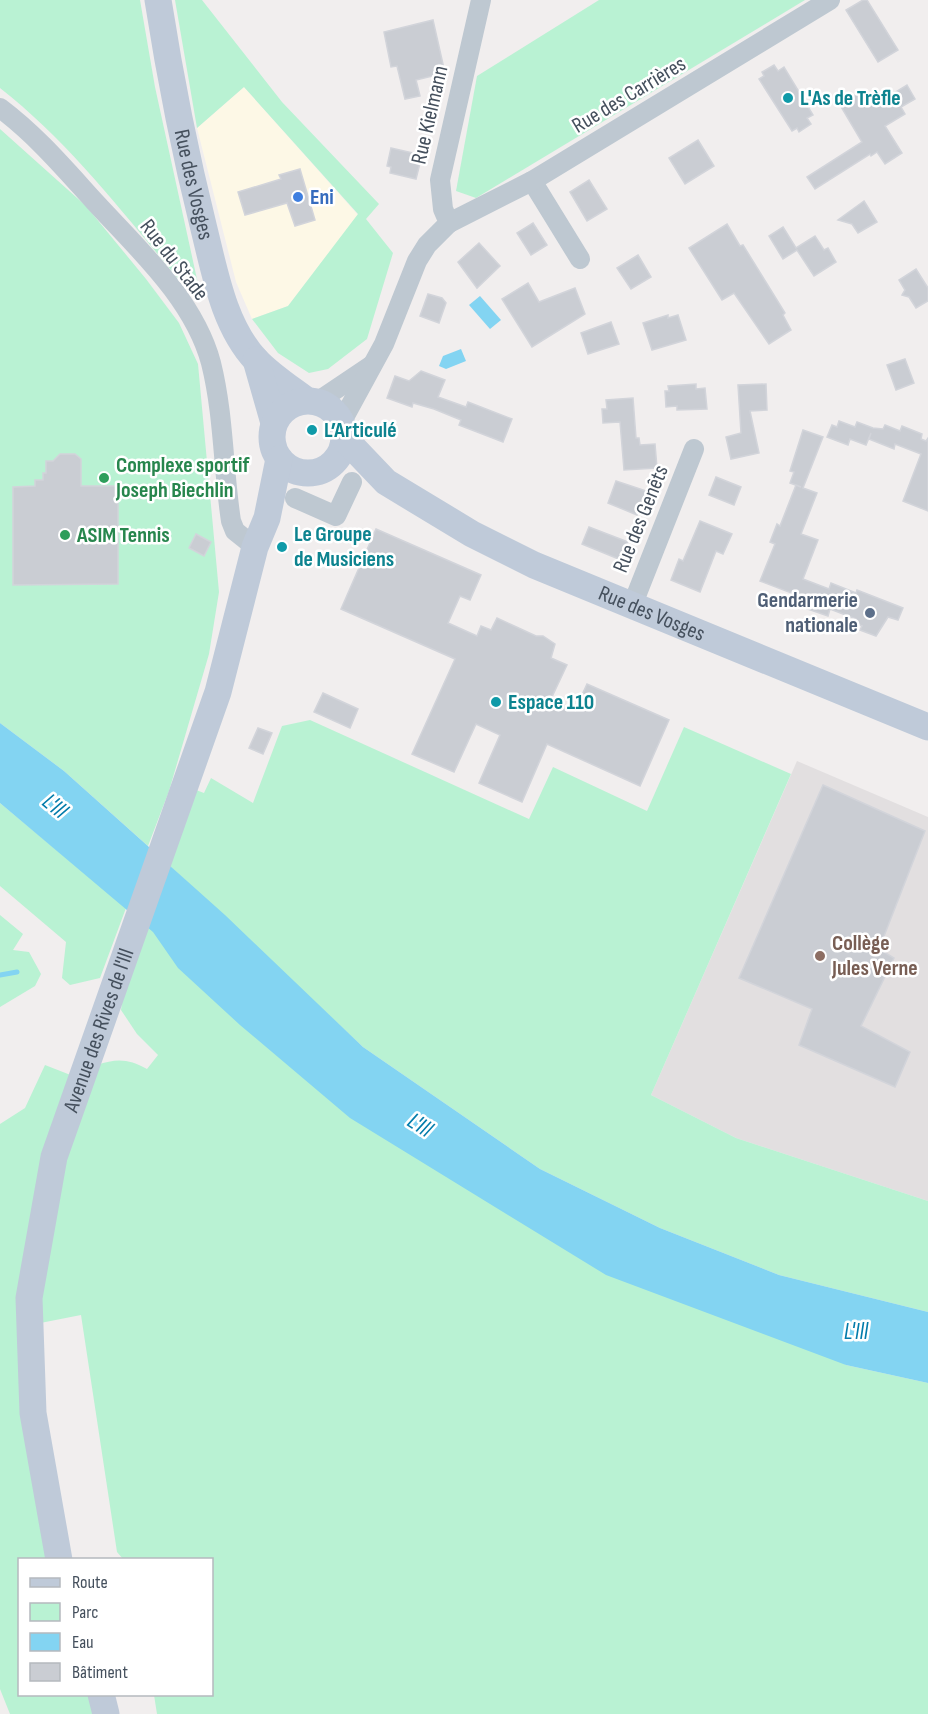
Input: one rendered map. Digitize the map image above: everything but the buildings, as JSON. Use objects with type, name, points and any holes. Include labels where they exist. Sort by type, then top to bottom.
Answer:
[{"type":"main road","name":"Rue des Vosges","points":[[158,0],[170,80],[217,280],[224,304],[240,337],[256,360],[274,423],[271,435],[273,448],[287,467],[319,469],[386,482]]},
{"type":"main road","name":"Rue des Vosges","points":[[256,360],[312,401],[336,414],[343,431],[386,482],[472,534],[524,560],[632,606],[928,727]]},
{"type":"main road","points":[[274,423],[287,407],[312,401]]},
{"type":"main road","points":[[319,469],[342,448],[343,431]]},
{"type":"main road","name":"Avenue des Rives de l'Ill","points":[[59,1558],[33,1413],[29,1298],[54,1157],[218,692],[255,547],[267,518],[279,459]]},
{"type":"main road","name":"Avenue des Rives de l'Ill","points":[[267,518],[319,469]]},
{"type":"main road","points":[[100,1696],[106,1714]]},
{"type":"street","name":"Rue Kielmann","points":[[449,223],[443,209],[440,180],[482,0]]},
{"type":"street","name":"Rue des Carrières","points":[[449,223],[532,181],[830,0]]},
{"type":"street","name":"Rue du Stade","points":[[0,108],[28,129],[99,206],[164,279],[190,317],[210,361],[219,408],[231,521],[235,531],[255,547]]},
{"type":"street","points":[[532,181],[580,259]]},
{"type":"street","points":[[343,431],[384,344],[417,261],[427,245],[449,223]]},
{"type":"street","points":[[312,401],[374,363]]},
{"type":"street","name":"Rue des Genêts","points":[[632,606],[694,449]]},
{"type":"street","points":[[295,498],[336,516],[352,482]]},
{"type":"shaded area","points":[[244,87],[358,215],[288,306],[252,319],[236,282],[197,128]]},
{"type":"shaded area","name":"Collège Jules Verne","points":[[797,761],[928,817],[928,1201],[736,1138],[651,1095]]},
{"type":"green space","points":[[0,0],[140,0],[155,87],[200,293],[190,293],[76,159],[27,110],[0,88]]},
{"type":"green space","points":[[175,0],[202,0],[282,102],[379,204],[366,219],[393,253],[367,339],[328,369],[309,373],[278,353],[252,319],[288,306],[358,214],[244,87],[197,128]]},
{"type":"green space","points":[[599,0],[805,0],[476,198],[456,191],[477,76]]},
{"type":"green space","name":"Complexe sportif Joseph Biechlin","points":[[0,129],[86,206],[179,323],[198,364],[219,592],[209,654],[169,791],[148,846],[64,771],[0,723]]},
{"type":"green space","points":[[310,720],[529,819],[553,767],[647,811],[684,727],[791,774],[651,1095],[736,1138],[928,1201],[928,1312],[779,1275],[660,1228],[540,1169],[363,1047],[169,865],[196,790],[204,793],[211,778],[253,803],[282,726]]},
{"type":"green space","points":[[0,803],[126,908],[100,978],[70,985],[62,978],[66,942],[0,886]]},
{"type":"green space","points":[[0,915],[23,934],[13,950],[29,952],[41,974],[35,986],[0,1007]]},
{"type":"green space","points":[[147,925],[846,1365],[928,1383],[928,1714],[157,1714],[154,1696],[213,1696],[213,1558],[122,1558],[117,1552],[81,1315],[20,1327],[51,1558],[18,1558],[18,1696],[90,1696],[95,1714],[10,1714],[0,1689],[0,1124],[25,1108],[45,1065],[91,1083],[97,1065],[111,1061],[134,1063],[147,1069],[158,1055],[137,1034],[121,1010],[124,987]]},
{"type":"water","points":[[480,296],[501,320],[490,329],[469,305]]},
{"type":"water","points":[[461,349],[466,361],[446,369],[439,366],[443,356]]},
{"type":"water","name":"L'Ill","points":[[0,723],[64,771],[225,915],[363,1047],[540,1169],[660,1228],[779,1275],[928,1312],[928,1383],[846,1365],[606,1275],[350,1118],[240,1025],[178,968],[153,932],[0,803]]},
{"type":"waterway","points":[[0,975],[17,972]]},
{"type":"place","name":"L'As de Trèfle","points":[[788,98]]},
{"type":"place","name":"Eni","points":[[298,197]]},
{"type":"place","name":"L’Articulé","points":[[312,430]]},
{"type":"place","name":"Complexe sportif Joseph Biechlin","points":[[104,478]]},
{"type":"place","name":"ASIM Tennis","points":[[65,535]]},
{"type":"place","name":"Le Groupe de Musiciens","points":[[282,547]]},
{"type":"place","name":"Gendarmerie nationale","points":[[870,613]]},
{"type":"place","name":"Espace 110","points":[[496,702]]},
{"type":"place","name":"Collège Jules Verne","points":[[820,956]]}]
